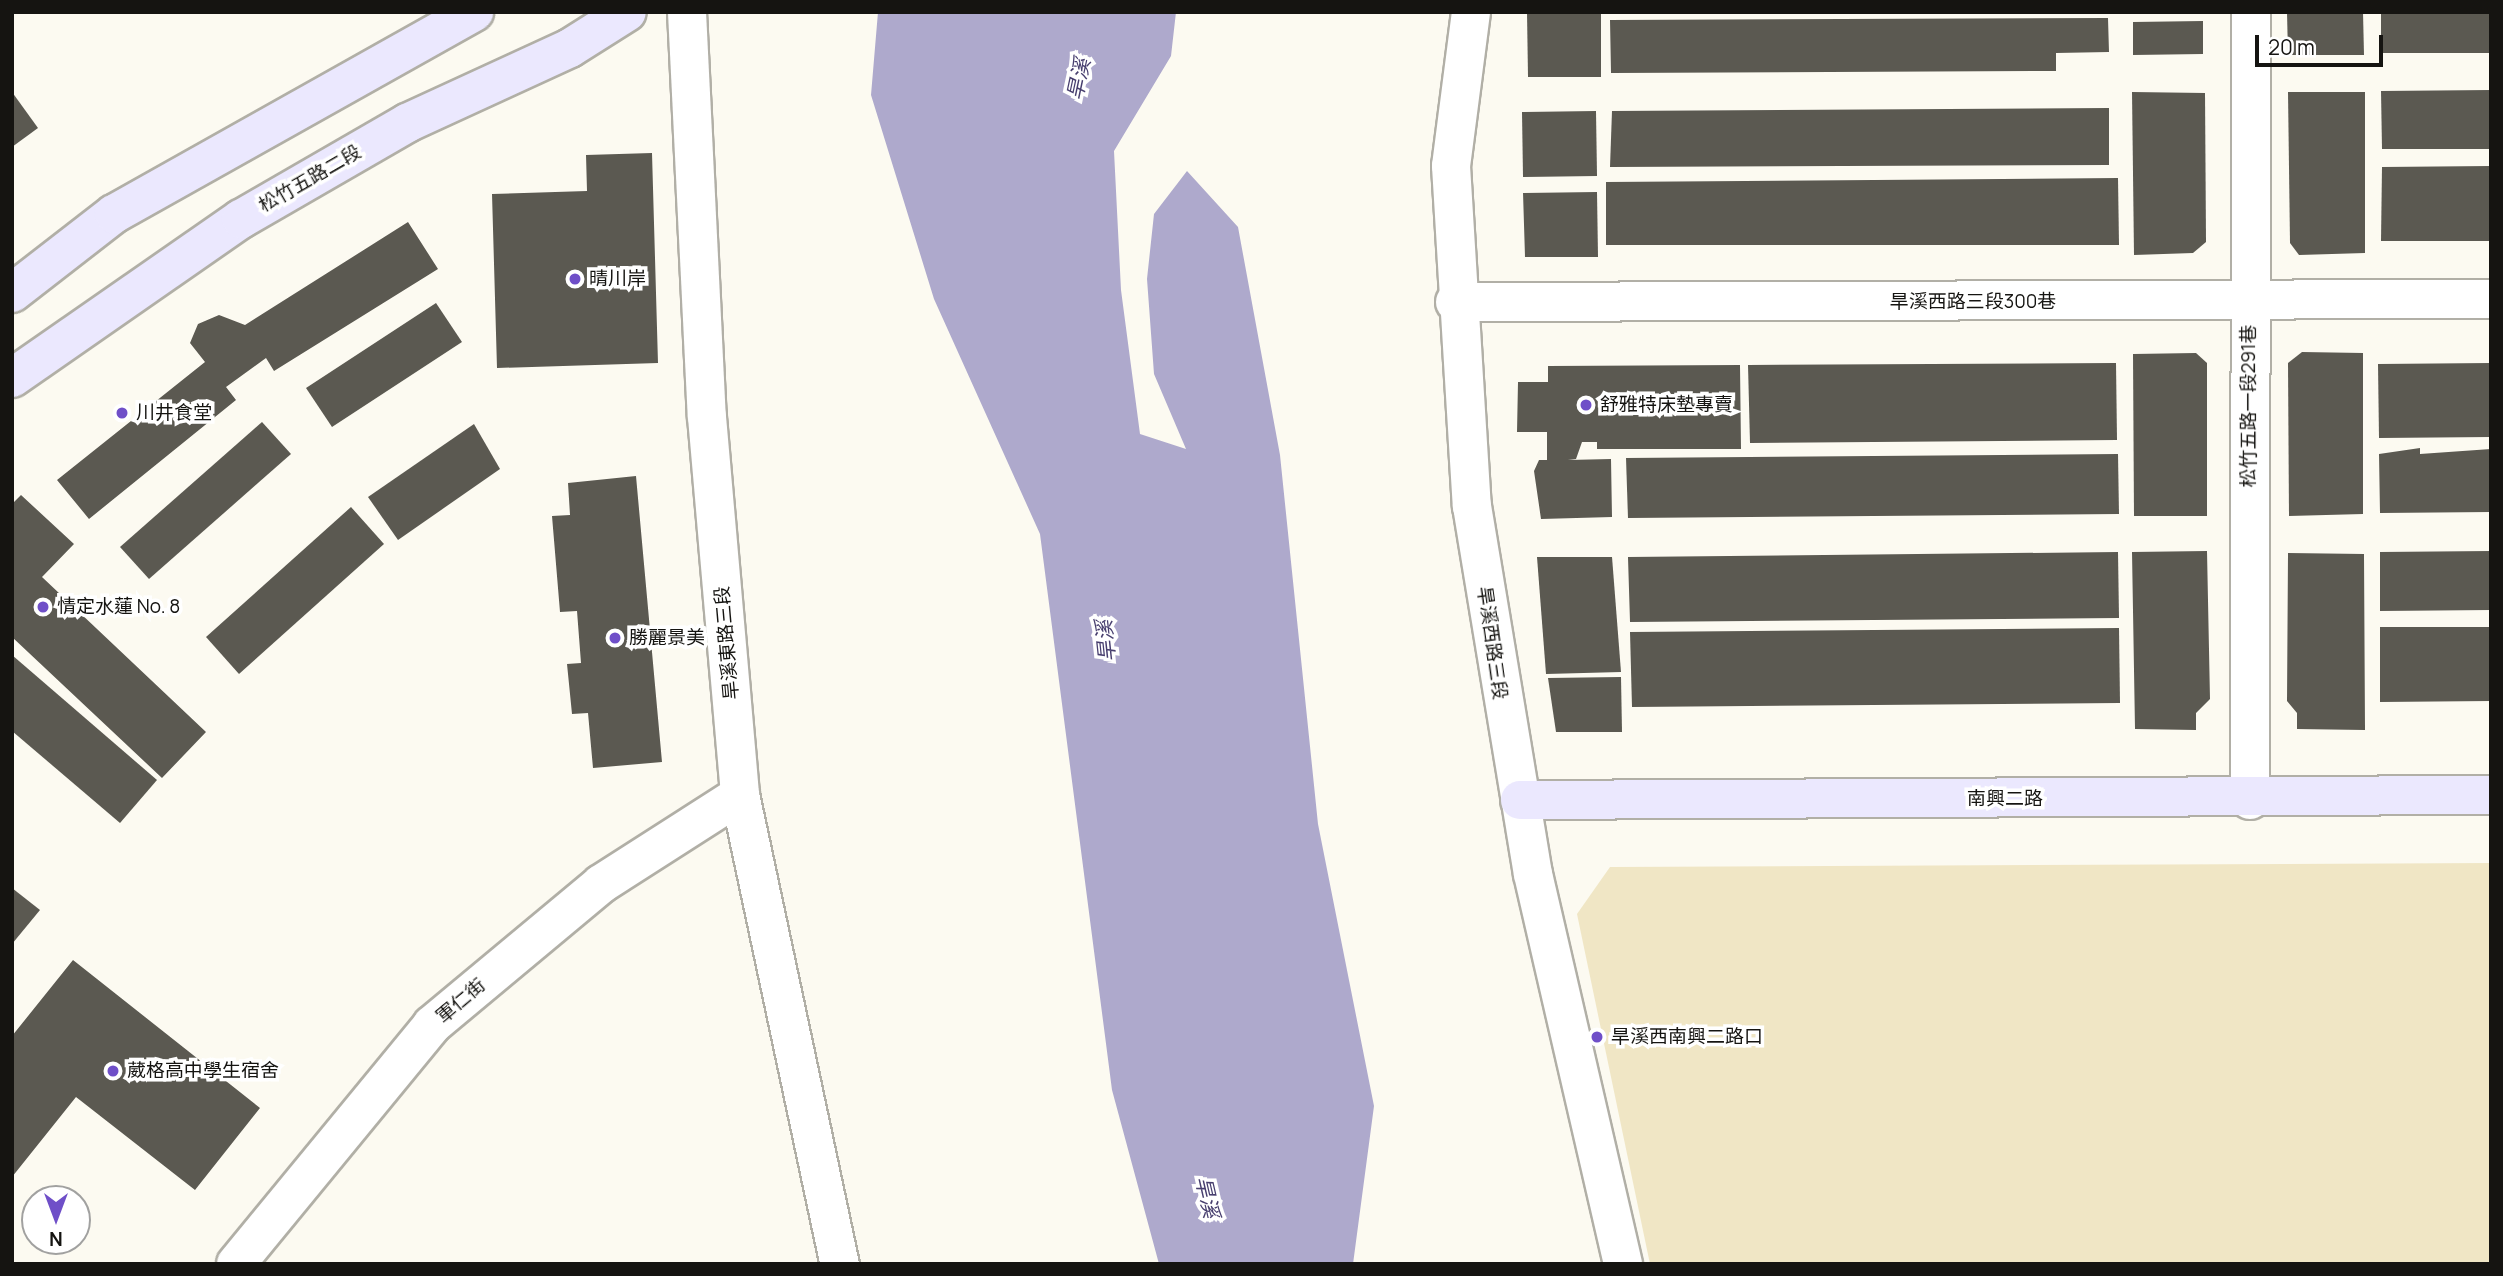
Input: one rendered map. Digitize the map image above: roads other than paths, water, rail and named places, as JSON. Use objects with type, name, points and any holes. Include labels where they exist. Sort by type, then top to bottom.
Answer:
[{"type":"street","points":[[12,293],[114,214],[474,12]]},
{"type":"street","name":"松竹五路二段","points":[[12,378],[241,219],[407,123],[570,48],[628,12]]},
{"type":"street","name":"旱溪東路三段","points":[[687,12],[707,417],[740,795],[840,1264]]},
{"type":"street","name":"旱溪西路三段","points":[[1471,12],[1451,166],[1455,302],[1472,506],[1520,800],[1623,1264]]},
{"type":"street","name":"松竹五路一段291巷","points":[[2250,12],[2250,800]]},
{"type":"street","name":"旱溪西路三段300巷","points":[[1455,302],[2249,302],[2491,299]]},
{"type":"street","name":"軍仁街","points":[[236,1264],[432,1025],[601,884],[740,795]]},
{"type":"street","name":"南興二路","points":[[1520,800],[2250,800],[2491,795]]},
{"type":"water","name":"旱溪","points":[[878,12],[1176,12],[1171,56],[1114,151],[1121,290],[1140,434],[1186,449],[1154,374],[1147,279],[1154,214],[1187,171],[1238,227],[1280,455],[1318,824],[1374,1106],[1353,1264],[1159,1264],[1112,1090],[1040,534],[934,299],[871,95]]},
{"type":"place","name":"晴川岸","points":[[575,279]]},
{"type":"place","name":"舒雅特床墊專賣","points":[[1586,405]]},
{"type":"place","name":"川井食堂","points":[[122,413]]},
{"type":"place","name":"情定水蓮 No. 8","points":[[43,607]]},
{"type":"place","name":"勝麗景美","points":[[615,638]]},
{"type":"place","name":"旱溪西南興二路口","points":[[1597,1037]]},
{"type":"place","name":"葳格高中學生宿舍","points":[[113,1071]]}]
